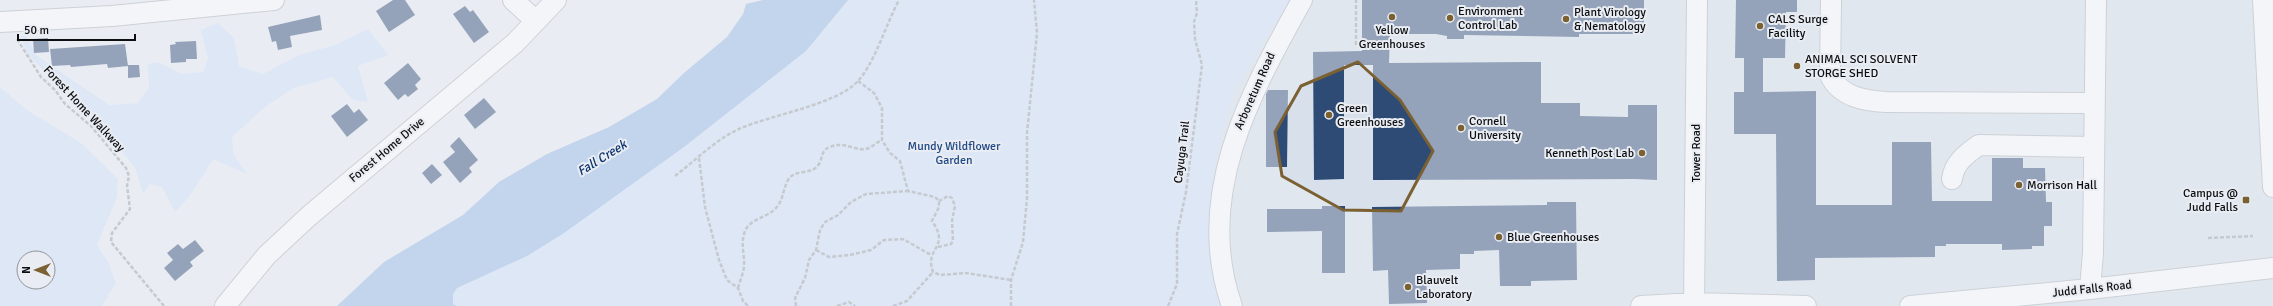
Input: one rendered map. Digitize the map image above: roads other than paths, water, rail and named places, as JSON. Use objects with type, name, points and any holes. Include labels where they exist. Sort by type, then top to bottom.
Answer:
[{"type":"street","points":[[6,22],[113,8],[274,0]]},
{"type":"street","points":[[513,0],[535,20]]},
{"type":"street","name":"Forest Home Drive","points":[[225,306],[267,255],[309,216],[515,43],[535,20],[556,0]]},
{"type":"street","name":"Arboretum Road","points":[[1232,306],[1222,271],[1219,249],[1221,211],[1226,174],[1235,137],[1248,101],[1302,0]]},
{"type":"street","name":"Tower Road","points":[[1694,305],[1697,0]]},
{"type":"street","points":[[1831,0],[1830,75],[1842,89],[1855,98],[1886,102],[2095,103]]},
{"type":"street","points":[[2090,289],[2093,253],[2096,0]]},
{"type":"street","points":[[2263,0],[2273,187]]},
{"type":"street","points":[[1952,179],[1953,169],[1966,154],[1979,145],[2094,147]]},
{"type":"street","name":"Judd Falls Road","points":[[1910,306],[1992,303],[2090,289],[2273,268]]},
{"type":"street","points":[[1641,306],[1806,306]]},
{"type":"water","name":"Fall Creek","points":[[763,0],[848,0],[806,51],[684,147],[564,233],[527,256],[457,288],[453,294],[453,304],[457,306],[337,306],[384,262],[463,215],[499,182],[547,154],[609,127],[657,99],[684,73],[727,37],[743,14],[746,4]]},
{"type":"place","name":"Yellow Greenhouses","points":[[1392,17]]},
{"type":"place","name":"Environment Control Lab","points":[[1450,18]]},
{"type":"place","name":"Plant Virology & Nematology","points":[[1566,19]]},
{"type":"place","name":"CALS Surge Facility","points":[[1760,26]]},
{"type":"place","name":"ANIMAL SCI SOLVENT STORGE SHED","points":[[1797,66]]},
{"type":"place","name":"Green Greenhouses","points":[[1329,115]]},
{"type":"place","name":"Cornell University","points":[[1461,128]]},
{"type":"place","name":"Kenneth Post Lab","points":[[1642,153]]},
{"type":"place","name":"Morrison Hall","points":[[2019,185]]},
{"type":"place","name":"Campus @ Judd Falls","points":[[2246,200]]},
{"type":"place","name":"Blue Greenhouses","points":[[1499,237]]},
{"type":"place","name":"Blauvelt Laboratory","points":[[1408,287]]},
{"type":"park label","name":"Mundy Wildflower Garden","points":[[954,153]]}]
